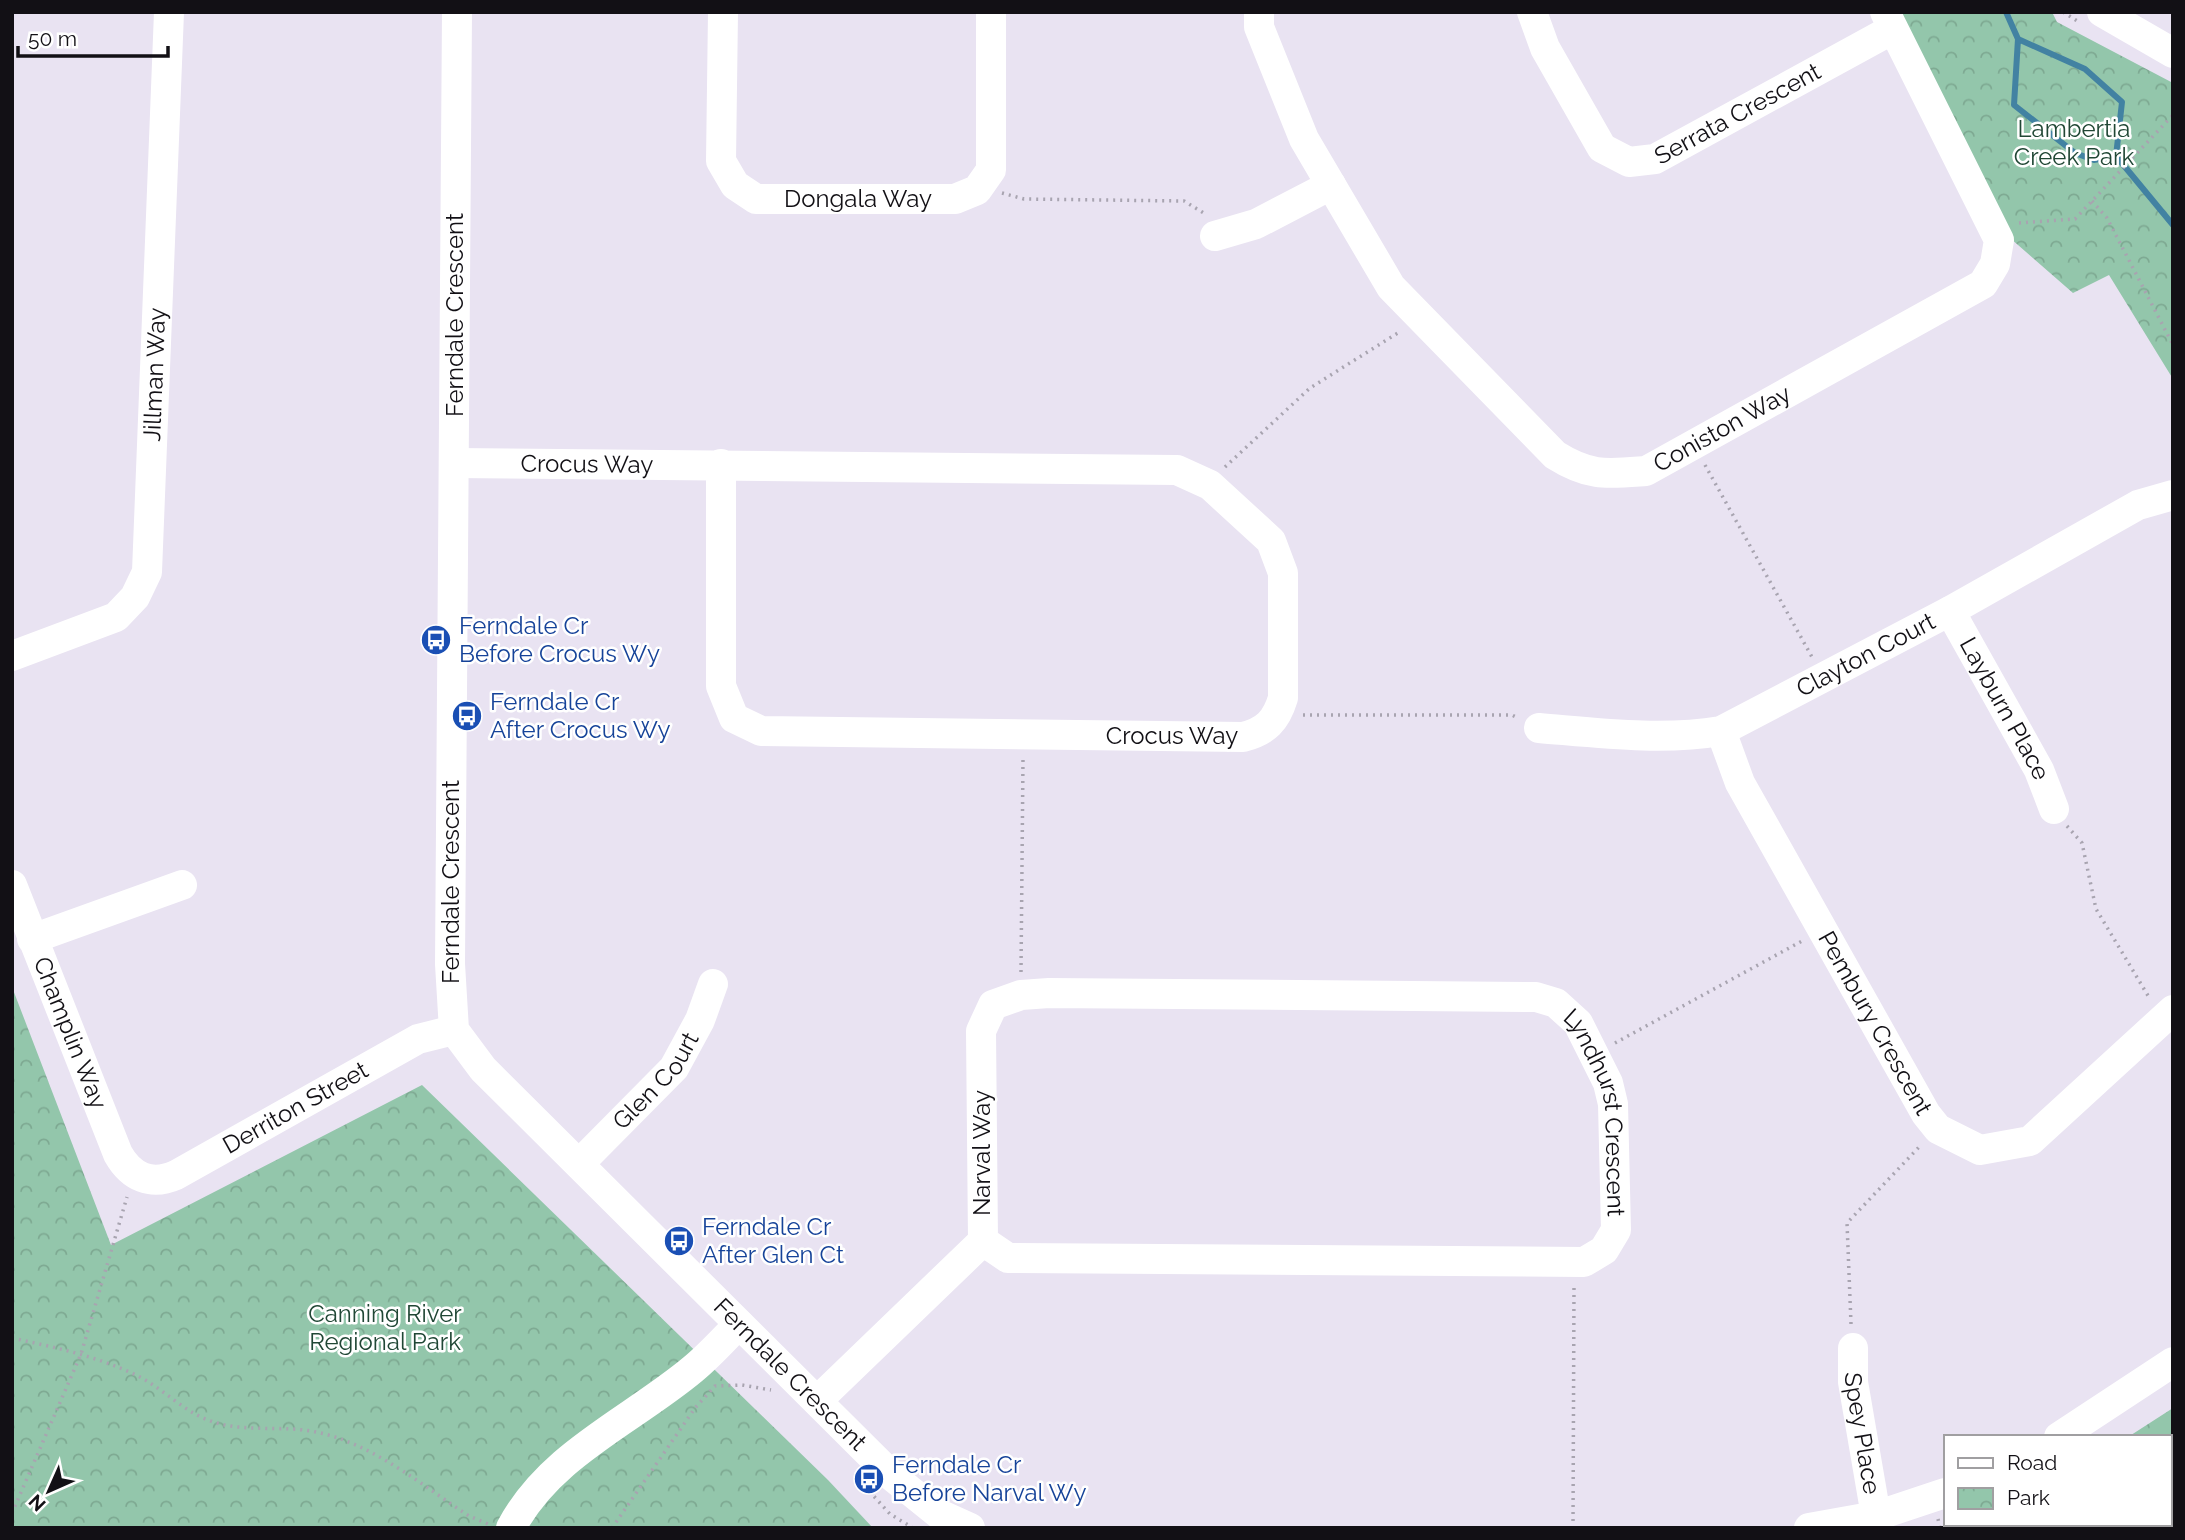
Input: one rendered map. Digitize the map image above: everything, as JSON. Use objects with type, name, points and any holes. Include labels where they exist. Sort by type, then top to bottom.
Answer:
[{"type":"street","name":"Jillman Way","points":[[12,656],[116,617],[135,597],[146,572],[169,12]]},
{"type":"street","name":"Ferndale Crescent","points":[[457,12],[450,951],[454,1030],[484,1069],[922,1503],[948,1519],[970,1528]]},
{"type":"street","name":"Dongala Way","points":[[723,12],[721,161],[735,185],[756,199],[955,199],[977,190],[982,184]]},
{"type":"street","points":[[982,184],[991,170],[991,12]]},
{"type":"street","name":"Coniston Way","points":[[1259,12],[1259,27],[1304,139],[1391,287],[1555,455],[1575,467],[1598,475],[1646,471],[1983,284],[1994,264],[1999,240],[1889,21]]},
{"type":"street","name":"Serrata Crescent","points":[[1532,12],[1545,48],[1602,148],[1629,162],[1654,159],[1889,21]]},
{"type":"street","points":[[2102,12],[2138,22],[2173,53]]},
{"type":"street","points":[[1215,236],[1256,224],[1331,185]]},
{"type":"street","name":"Crocus Way","points":[[454,463],[722,464],[1177,470],[1210,485],[1270,541],[1283,573],[1283,698],[1279,712],[1264,731],[1243,737],[761,731],[734,718],[721,686],[722,464]]},
{"type":"street","name":"Clayton Court","points":[[1539,729],[1648,735],[1721,731],[1950,611],[2138,505],[2173,495]]},
{"type":"street","name":"Layburn Place","points":[[1950,611],[2039,770],[2054,809]]},
{"type":"street","name":"Pembury Crescent","points":[[1721,731],[1740,783],[1926,1114],[1938,1129],[1980,1150],[2030,1140],[2169,1013]]},
{"type":"street","name":"Champlin Way","points":[[12,885],[118,1154],[133,1184]]},
{"type":"street","points":[[32,939],[182,885]]},
{"type":"street","name":"Glen Court","points":[[579,1164],[674,1068],[700,1020],[713,984]]},
{"type":"street","name":"Lyndhurst Crescent","points":[[983,1241],[1008,1258],[1584,1262],[1604,1251],[1616,1230],[1613,1104],[1608,1083],[1578,1023],[1556,1003],[1536,997],[1021,995],[993,1005]]},
{"type":"street","name":"Narval Way","points":[[817,1401],[983,1241],[981,1031],[993,1005]]},
{"type":"street","name":"Derriton Street","points":[[133,1184],[161,1182],[176,1175],[418,1039],[454,1030]]},
{"type":"street","points":[[511,1528],[524,1503],[548,1476],[693,1369],[739,1324]]},
{"type":"street","name":"Spey Place","points":[[1853,1348],[1853,1382],[1876,1516]]},
{"type":"street","points":[[2062,1435],[2173,1362]]},
{"type":"street","points":[[1809,1528],[1876,1516],[1944,1493]]},
{"type":"path","points":[[1994,230],[2006,224],[2075,219],[2173,115]]},
{"type":"path","points":[[982,184],[993,191],[1024,199],[1184,201],[1211,218],[1215,236]]},
{"type":"path","points":[[2092,201],[2107,218],[2173,345]]},
{"type":"path","points":[[1210,485],[1235,457],[1310,388],[1398,334],[1418,316]]},
{"type":"path","points":[[1693,445],[1825,678]]},
{"type":"path","points":[[1279,712],[1330,717],[1512,715],[1539,729]]},
{"type":"path","points":[[1021,995],[1023,736]]},
{"type":"path","points":[[2054,809],[2081,843],[2096,909],[2143,991],[2169,1013]]},
{"type":"path","points":[[1594,1052],[1765,963],[1821,928]]},
{"type":"path","points":[[1853,1348],[1848,1303],[1847,1223],[1938,1129]]},
{"type":"path","points":[[12,1513],[80,1354],[133,1184]]},
{"type":"path","points":[[1573,1262],[1573,1528]]},
{"type":"path","points":[[12,1338],[80,1354],[136,1375],[201,1418],[252,1430],[278,1427],[317,1432],[354,1445],[469,1516],[496,1528]]},
{"type":"path","points":[[612,1528],[695,1408],[715,1386],[742,1385],[773,1390]]},
{"type":"green space","name":"Lambertia Creek Park","points":[[1900,12],[2052,12],[2057,22],[2173,83],[2173,379],[2109,275],[2073,293],[2010,238]]},
{"type":"green space","name":"Canning River Regional Park","points":[[12,987],[111,1245],[422,1085],[828,1480],[873,1528],[12,1528]]},
{"type":"green space","points":[[2173,1408],[2173,1528],[1966,1528],[2171,1526],[2171,1435],[2131,1435]]},
{"type":"waterway","points":[[2006,12],[2018,39],[2085,69],[2122,102],[2116,156]]},
{"type":"waterway","points":[[2018,39],[2014,105],[2075,153],[2094,160],[2116,156]]},
{"type":"waterway","points":[[2116,156],[2173,225]]},
{"type":"place","name":"Ferndale Cr Before Crocus Wy","points":[[436,640]]},
{"type":"place","name":"Ferndale Cr After Crocus Wy","points":[[467,716]]},
{"type":"place","name":"Ferndale Cr After Glen Ct","points":[[679,1241]]},
{"type":"place","name":"Ferndale Cr Before Narval Wy","points":[[869,1479]]}]
